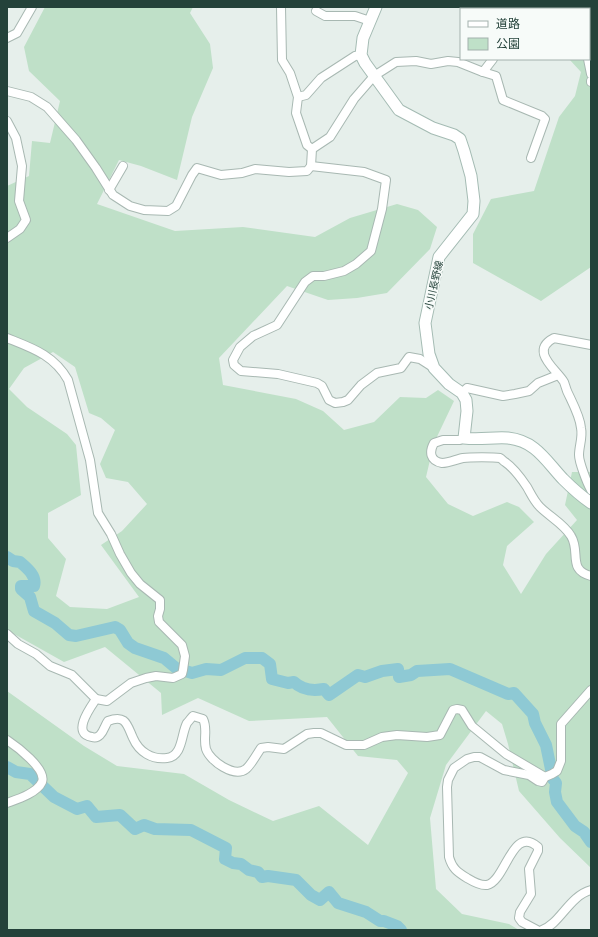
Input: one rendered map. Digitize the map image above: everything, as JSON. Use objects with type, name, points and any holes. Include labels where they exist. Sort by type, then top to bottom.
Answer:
[{"type":"main road","points":[[361,55],[364,38],[376,7]]},
{"type":"main road","name":"小川長野線","points":[[361,55],[374,76],[399,110],[433,128],[454,135],[460,139],[471,176],[474,201],[473,214],[439,257],[425,323],[429,354],[434,368],[449,384],[462,393]]},
{"type":"main road","points":[[462,393],[466,400],[467,411],[464,438],[508,438],[524,442],[536,449],[562,478],[591,504]]},
{"type":"street","points":[[7,38],[17,33],[32,7]]},
{"type":"street","points":[[281,7],[282,60],[290,73],[298,97],[296,113],[307,145],[312,149]]},
{"type":"street","points":[[316,11],[325,16],[355,16],[370,21]]},
{"type":"street","points":[[298,97],[306,95],[321,78],[355,56],[361,55]]},
{"type":"street","points":[[483,72],[492,60]]},
{"type":"street","points":[[588,60],[591,74]]},
{"type":"street","points":[[312,149],[330,137],[354,99],[374,76],[396,62],[416,61],[430,64],[458,62],[496,76],[503,100],[542,116],[545,119],[531,158]]},
{"type":"street","points":[[7,91],[31,97],[47,106],[76,140],[113,195],[130,206],[144,210],[168,211],[176,206],[196,168],[221,176],[242,173],[254,169],[289,172],[307,171],[311,166],[312,149]]},
{"type":"street","points":[[7,121],[16,138],[22,166],[19,201],[26,220],[20,229],[7,238]]},
{"type":"street","points":[[110,190],[123,166]]},
{"type":"street","points":[[311,166],[364,172],[386,180],[382,209],[371,251],[356,264],[344,271],[324,276],[313,276],[305,282],[277,325],[253,336],[240,347],[233,360],[234,365],[241,371],[278,374],[317,383],[322,386],[329,400],[339,403],[348,400],[361,385],[377,372],[400,368],[410,357],[420,359],[434,368]]},
{"type":"street","points":[[7,338],[37,351],[53,360],[63,371],[68,380],[90,460],[98,513],[111,534],[131,573],[140,584],[160,600],[158,616],[159,622],[182,645],[185,656],[183,670],[182,674],[178,677],[156,676],[131,683],[107,701],[96,699],[72,675],[50,666],[36,654],[18,644],[7,634]]},
{"type":"street","points":[[591,345],[554,338],[549,341],[544,348],[546,361],[564,382],[581,426],[582,436],[579,455],[581,465],[591,490]]},
{"type":"street","points":[[462,393],[467,388],[503,396],[516,394],[529,391],[538,383],[558,374]]},
{"type":"street","points":[[464,438],[460,440],[443,440],[434,443],[430,450],[431,456],[443,463],[464,458],[500,458],[509,465],[520,478],[540,507],[567,530],[572,538],[576,553],[576,565],[580,572],[591,576]]},
{"type":"street","points":[[537,930],[522,922],[519,918],[520,912],[531,894],[529,869],[538,852],[538,847],[526,840],[521,843],[513,851],[494,882],[488,885],[483,885],[472,881],[455,871],[449,858],[448,780],[454,768],[467,759],[480,757],[504,770],[529,775],[538,782],[542,782],[545,777],[557,771],[561,761],[561,724],[591,690]]},
{"type":"street","points":[[96,699],[86,714],[83,724],[83,730],[89,737],[96,738],[100,735],[108,721],[118,718],[122,719],[127,724],[132,738],[140,750],[158,759],[171,757],[177,753],[188,722],[193,716],[198,717],[203,719],[206,725],[204,741],[206,751],[215,763],[232,771],[246,769],[261,748],[268,746],[284,749],[306,734],[322,733],[346,745],[364,745],[382,736],[397,735],[427,737],[440,735],[453,710],[457,709],[462,710],[472,726],[506,754],[545,777]]},
{"type":"street","points":[[7,740],[34,762],[42,773],[43,777],[42,781],[34,790],[24,796],[7,802]]},
{"type":"street","points":[[542,930],[552,923],[582,893],[591,890]]},
{"type":"green space","points":[[45,7],[193,7],[190,13],[210,44],[213,68],[192,117],[177,180],[141,166],[119,160],[97,204],[175,231],[243,227],[315,237],[350,218],[397,204],[418,210],[437,227],[430,249],[387,293],[357,298],[328,300],[287,286],[219,358],[223,385],[296,399],[323,411],[344,430],[374,422],[400,397],[426,398],[438,390],[454,401],[434,443],[426,477],[448,504],[473,516],[507,502],[519,507],[534,522],[507,546],[503,565],[521,594],[546,554],[577,520],[565,505],[572,472],[591,472],[591,868],[560,838],[519,791],[502,724],[486,711],[446,765],[430,818],[436,889],[462,914],[509,924],[519,930],[7,930],[7,691],[84,746],[117,766],[184,774],[229,800],[273,821],[319,806],[368,845],[408,773],[397,760],[358,756],[327,717],[249,721],[198,698],[162,715],[161,693],[105,647],[64,662],[7,630],[7,186],[29,176],[32,141],[50,143],[60,101],[29,71],[24,47]],"holes":[[[53,352],[75,367],[89,413],[101,418],[115,430],[100,464],[106,478],[128,482],[147,504],[122,531],[101,545],[139,597],[107,609],[70,607],[56,596],[66,559],[48,538],[48,513],[81,495],[76,445],[67,434],[27,407],[9,389],[24,368]]]},
{"type":"green space","points":[[591,7],[591,267],[541,301],[473,263],[473,234],[491,199],[534,191],[559,117],[575,96],[581,72],[570,60],[590,60],[590,8],[562,8]]},
{"type":"waterway","points":[[7,557],[13,561],[20,562],[33,576],[35,582],[34,586],[21,586],[21,589],[30,597],[34,611],[55,623],[69,635],[76,636],[115,627],[120,630],[128,643],[135,648],[164,658],[176,668],[192,673],[206,669],[221,670],[245,658],[262,658],[270,664],[272,679],[288,683],[294,682],[297,685],[308,689],[324,689],[329,695],[358,675],[365,677],[382,671],[398,669],[399,677],[411,675],[417,671],[450,669],[508,694],[514,693],[533,714],[535,723],[546,745],[553,779],[556,783],[555,792],[557,802],[575,826],[584,832],[591,842]]},
{"type":"waterway","points":[[7,767],[16,772],[30,774],[54,797],[77,809],[87,806],[96,817],[120,815],[135,829],[144,825],[155,829],[191,830],[226,848],[225,859],[233,863],[241,864],[249,870],[258,872],[262,877],[268,876],[296,880],[311,895],[320,900],[329,892],[338,903],[366,912],[380,921],[397,926],[401,930]]}]
